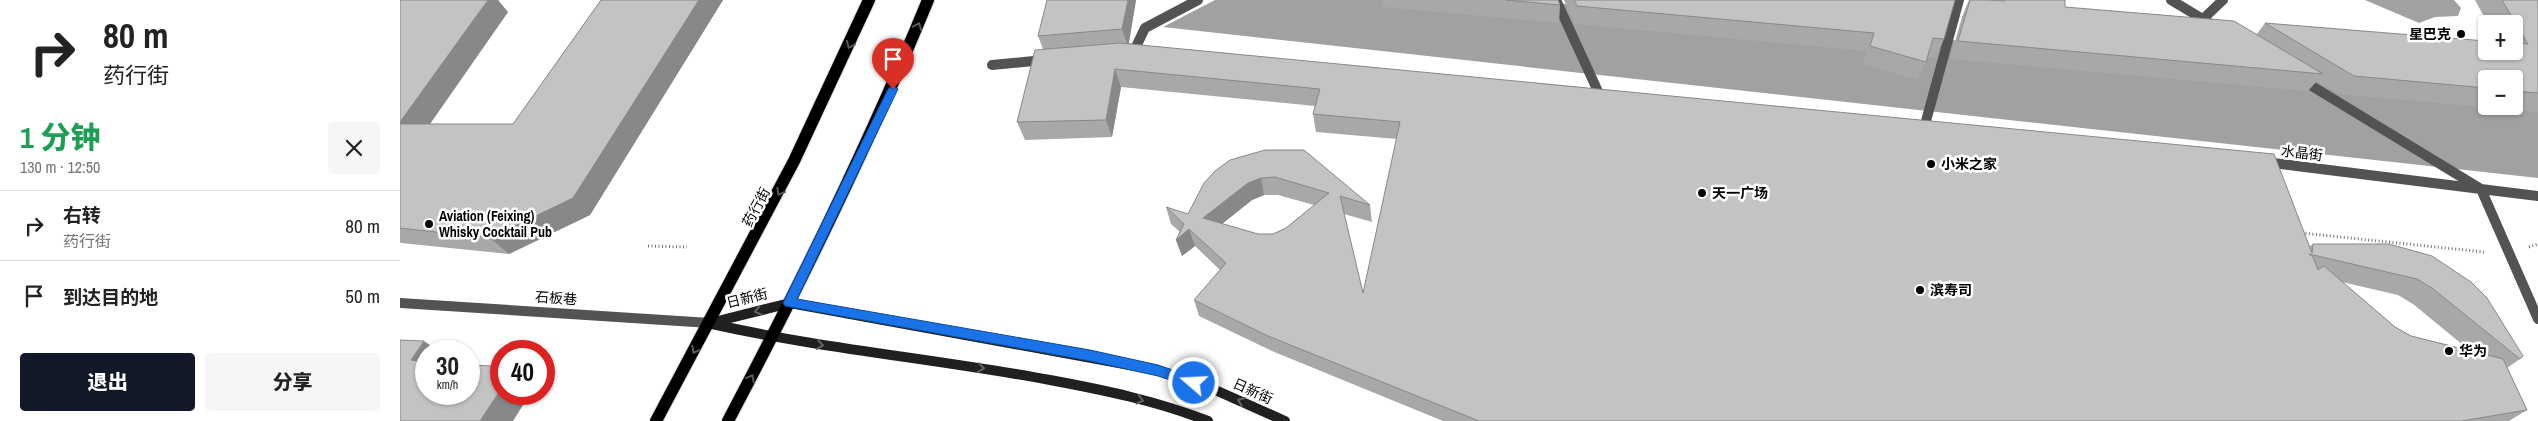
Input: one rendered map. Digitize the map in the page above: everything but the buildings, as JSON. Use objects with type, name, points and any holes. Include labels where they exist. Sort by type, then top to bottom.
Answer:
[{"type":"main road","name":"药行街","points":[[656,421],[784,186],[834,83],[869,0]]},
{"type":"main road","points":[[728,421],[790,303],[893,89],[928,0]]},
{"type":"street","points":[[1133,54],[1145,28],[1198,0]]},
{"type":"street","points":[[1556,0],[1601,98]]},
{"type":"street","points":[[1923,132],[1959,0]]},
{"type":"street","points":[[2171,0],[2219,30]]},
{"type":"street","points":[[2202,19],[2223,0]]},
{"type":"street","points":[[992,65],[1058,59]]},
{"type":"street","points":[[2295,76],[2481,189],[2538,319]]},
{"type":"street","name":"水晶街","points":[[2251,161],[2538,196]]},
{"type":"street","name":"石板巷","points":[[400,303],[710,323]]},
{"type":"street","name":"日新街","points":[[710,323],[790,303],[1090,356],[1158,370],[1213,389],[1285,421]]},
{"type":"street","name":"日新街","points":[[710,323],[772,339],[1012,373],[1144,401],[1208,421]]},
{"type":"path","points":[[2295,233],[2508,254],[2538,244]]},
{"type":"path","points":[[648,246],[687,248]]},
{"type":"shaded area","points":[[1215,0],[1523,0],[2478,89],[2478,115],[2523,115],[2523,102],[2538,95],[2538,178],[1163,27]]},
{"type":"shaded area","points":[[2365,0],[2454,0],[2461,8],[2458,16],[2435,17],[2419,23]]},
{"type":"place","name":"星巴克","points":[[2461,34]]},
{"type":"place","name":"小米之家","points":[[1931,164]]},
{"type":"place","name":"天一广场","points":[[1702,193]]},
{"type":"place","name":"Aviation (Feixing) Whisky Cocktail Pub","points":[[429,224]]},
{"type":"place","name":"滨寿司","points":[[1920,290]]},
{"type":"place","name":"华为","points":[[2449,351]]},
{"type":"route","points":[[893,89],[790,303],[1090,356],[1158,370],[1194,383]]}]
